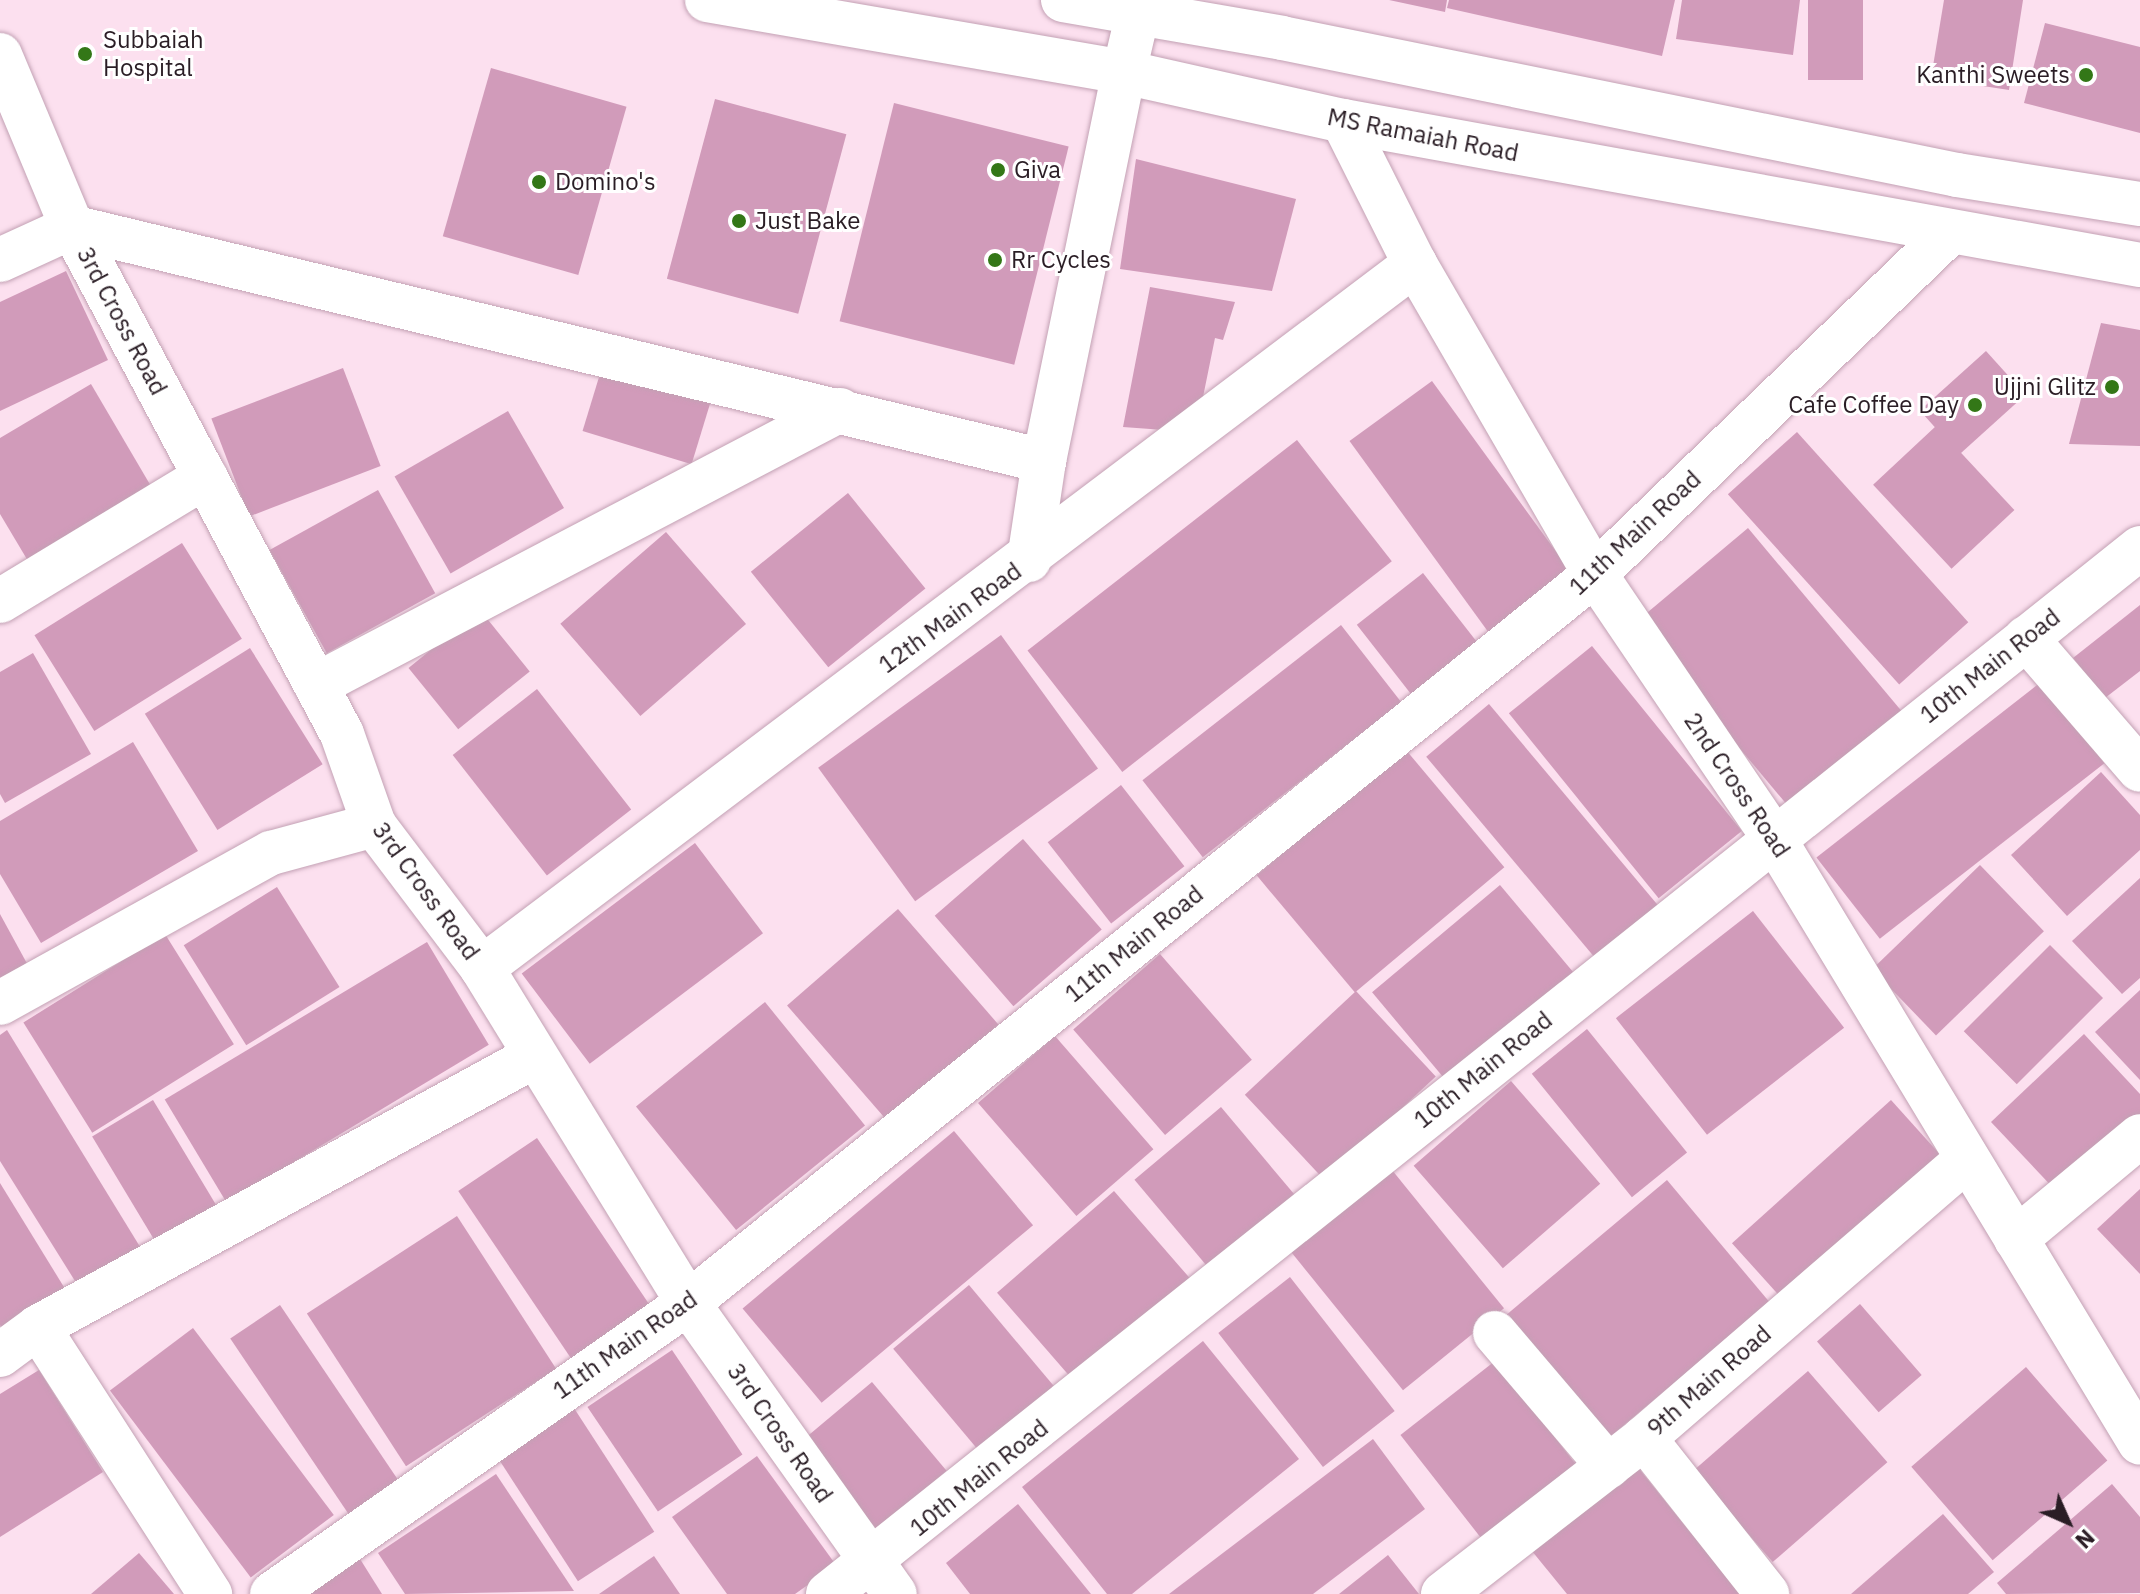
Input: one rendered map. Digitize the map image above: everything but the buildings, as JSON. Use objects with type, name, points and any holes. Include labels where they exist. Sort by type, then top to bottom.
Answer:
[{"type":"street","name":"MS Ramaiah Road","points":[[707,0],[1124,72],[1343,121],[1947,235],[2140,265]]},
{"type":"street","points":[[1063,0],[1140,6],[1957,175],[2140,204]]},
{"type":"street","points":[[1029,560],[1044,461],[1140,6]]},
{"type":"street","name":"3rd Cross Road","points":[[0,55],[72,227],[342,734],[374,825],[482,968],[533,1057],[688,1303],[883,1579]]},
{"type":"street","name":"2nd Cross Road","points":[[1343,121],[1415,264],[1595,574],[1773,837],[2140,1443]]},
{"type":"street","points":[[0,260],[72,227],[1044,461]]},
{"type":"street","name":"11th Main Road","points":[[272,1594],[688,1303],[1595,574],[1947,235]]},
{"type":"street","name":"12th Main Road","points":[[482,968],[1029,560],[1415,264]]},
{"type":"street","points":[[316,685],[840,410]]},
{"type":"street","points":[[0,601],[205,477]]},
{"type":"street","name":"10th Main Road","points":[[828,1594],[883,1579],[1773,837],[2140,548]]},
{"type":"street","points":[[2026,638],[2140,770]]},
{"type":"street","points":[[0,1003],[271,853],[374,825]]},
{"type":"street","points":[[0,1355],[38,1327],[533,1057]]},
{"type":"street","points":[[2016,1239],[2140,1136]]},
{"type":"street","name":"9th Main Road","points":[[1443,1594],[1644,1438],[1967,1159]]},
{"type":"street","points":[[38,1327],[210,1594]]},
{"type":"street","points":[[1495,1333],[1608,1466]]},
{"type":"street","points":[[1644,1438],[1767,1594]]},
{"type":"place","name":"Subbaiah Hospital","points":[[85,54]]},
{"type":"place","name":"Kanthi Sweets","points":[[2086,75]]},
{"type":"place","name":"Giva","points":[[998,170]]},
{"type":"place","name":"Domino's","points":[[539,182]]},
{"type":"place","name":"Just Bake","points":[[739,221]]},
{"type":"place","name":"Rr Cycles","points":[[995,260]]},
{"type":"place","name":"Ujjni Glitz","points":[[2112,387]]},
{"type":"place","name":"Cafe Coffee Day","points":[[1975,405]]}]
